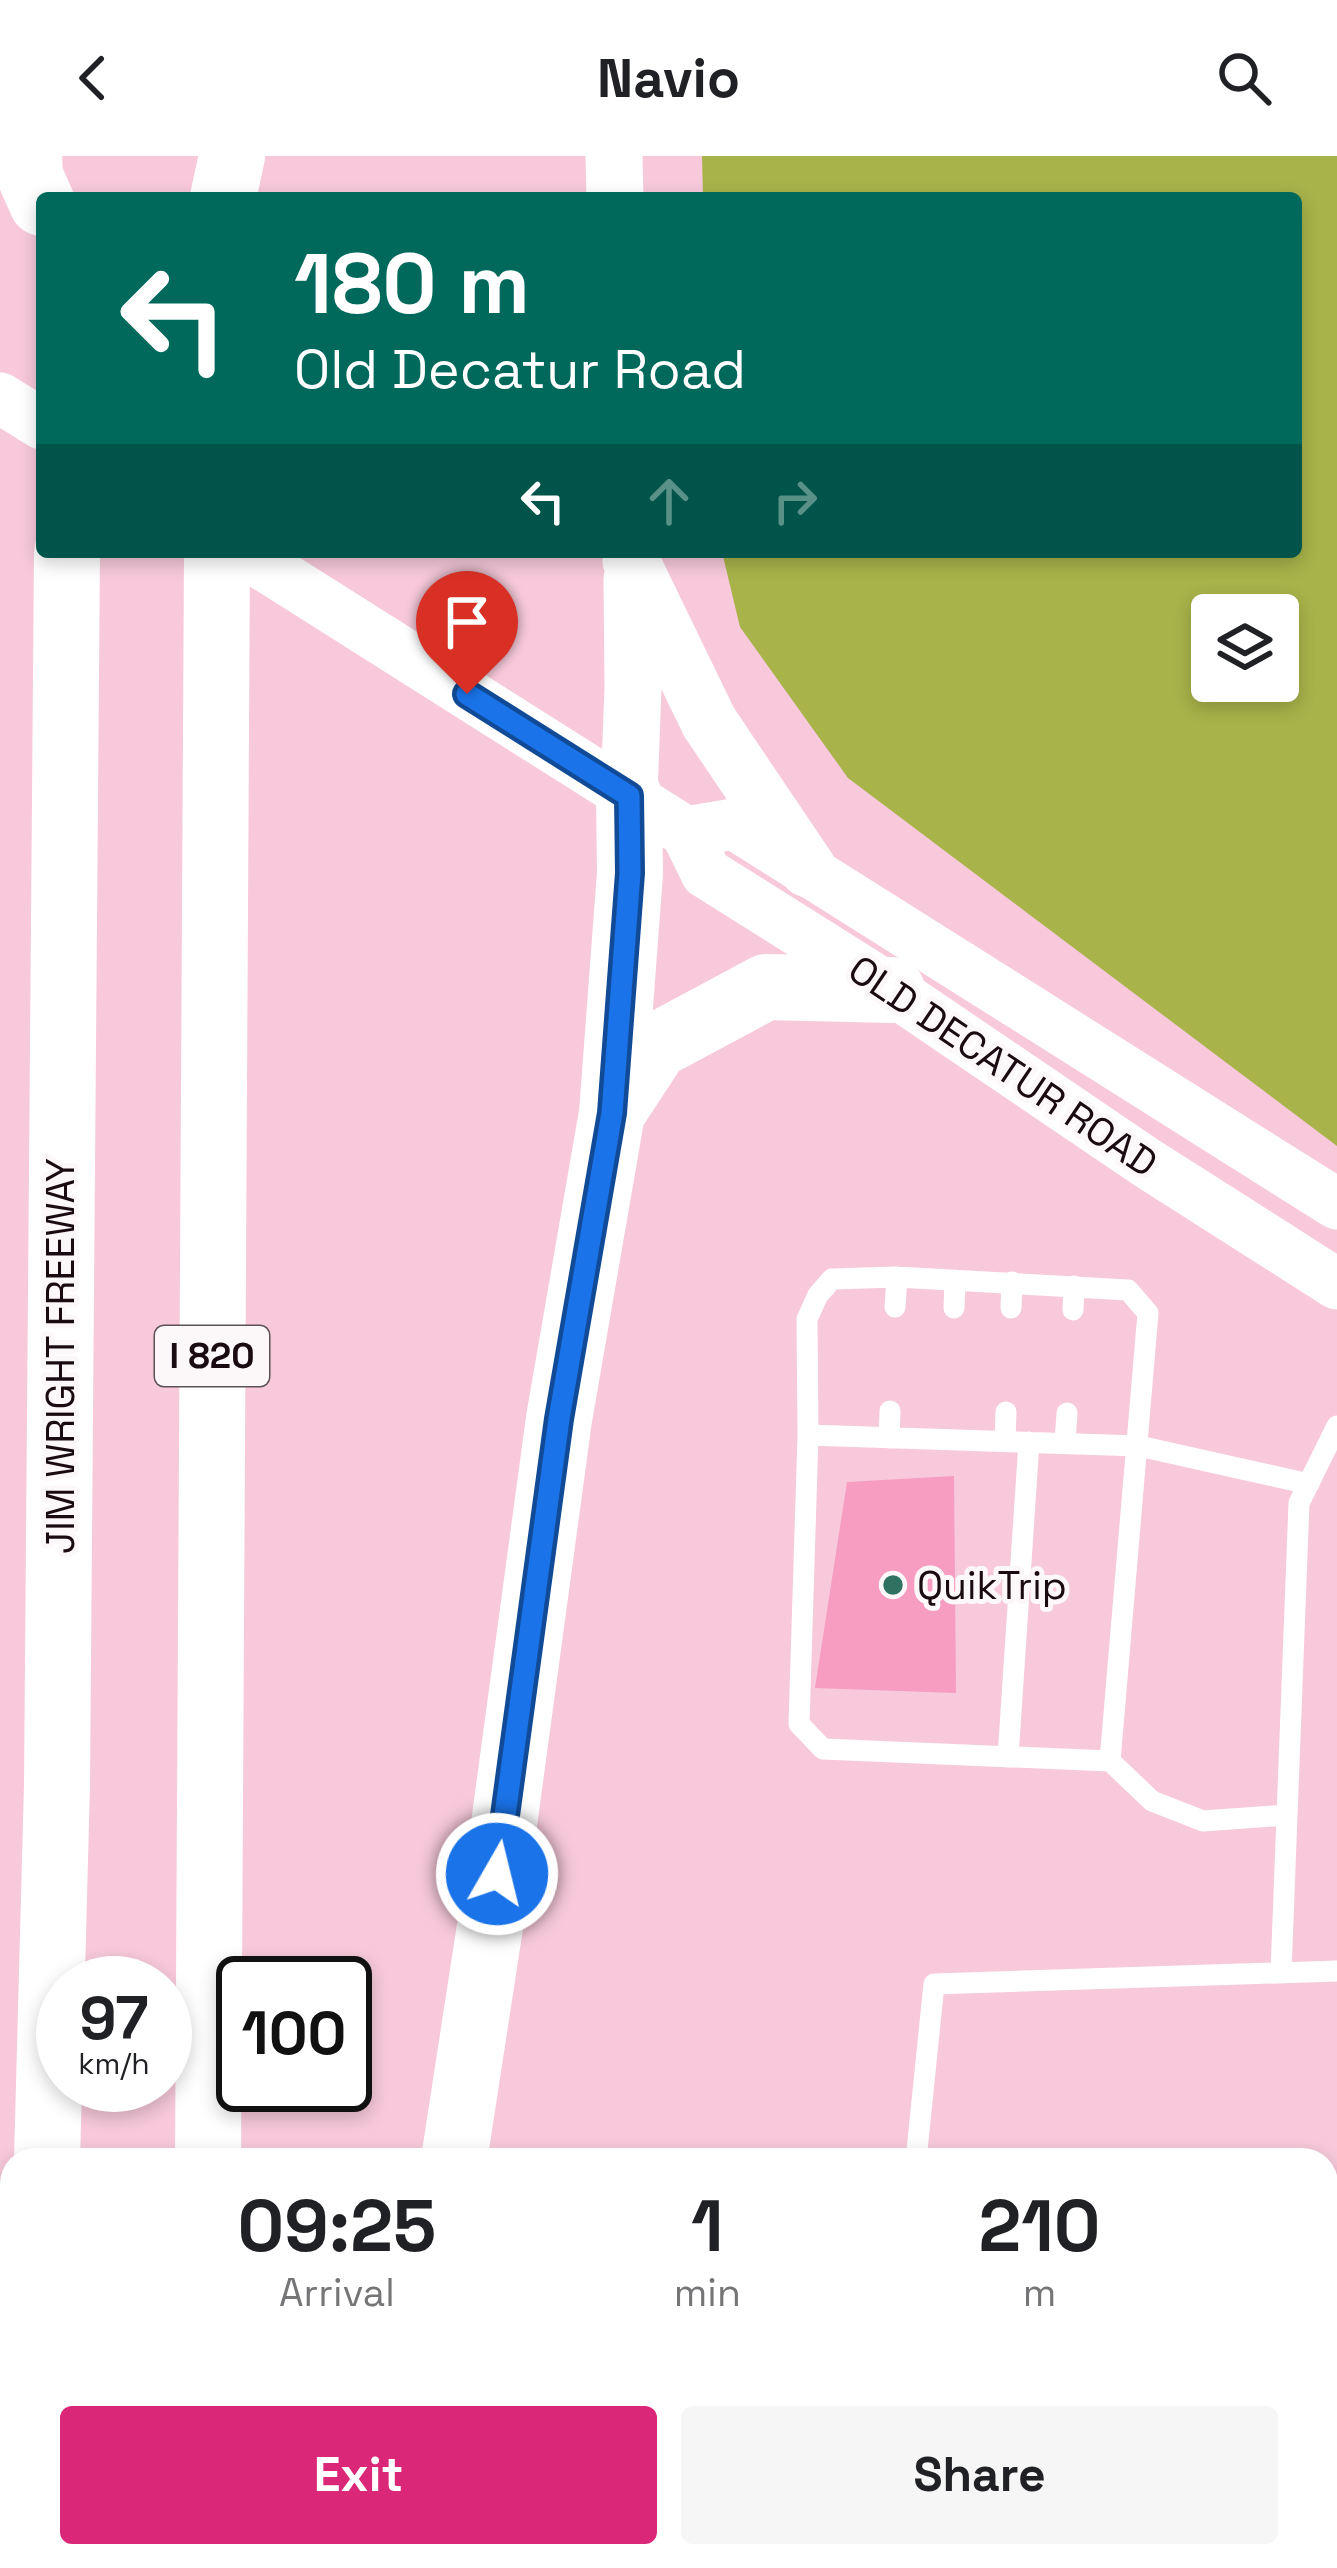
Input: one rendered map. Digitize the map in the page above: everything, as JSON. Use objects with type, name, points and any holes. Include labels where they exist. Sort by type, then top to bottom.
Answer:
[{"type":"highway","points":[[29,156],[37,192]]},
{"type":"highway","points":[[75,192],[76,156]]},
{"type":"highway","points":[[221,156],[221,192]]},
{"type":"highway","points":[[223,192],[232,156]]},
{"type":"highway","name":"JIM WRIGHT FREEWAY","points":[[47,2148],[58,1762],[67,558]]},
{"type":"highway","name":"I 820","points":[[208,2148],[218,558]]},
{"type":"highway","points":[[456,2148],[559,1419],[612,1113],[630,873],[629,796]]},
{"type":"highway","points":[[612,1113],[656,1046],[766,987],[892,990]]},
{"type":"main road","points":[[614,156],[615,192]]},
{"type":"main road","points":[[629,796],[631,558]]},
{"type":"main road","points":[[631,558],[709,722],[808,869]]},
{"type":"street","points":[[0,398],[36,420]]},
{"type":"street","name":"OLD DECATUR ROAD","points":[[253,558],[686,832],[706,873],[1337,1284]]},
{"type":"street","name":"OLD DECATUR ROAD","points":[[686,832],[734,824],[1337,1204]]},
{"type":"lane","points":[[896,1306],[897,1277]]},
{"type":"lane","points":[[1110,1761],[1148,1313],[1128,1290],[897,1277],[832,1279],[807,1319],[799,1724],[823,1749],[1110,1761],[1152,1801],[1203,1821],[1287,1815]]},
{"type":"lane","points":[[954,1308],[955,1280]]},
{"type":"lane","points":[[1011,1308],[1012,1282]]},
{"type":"lane","points":[[1073,1310],[1075,1286]]},
{"type":"lane","points":[[889,1438],[890,1411]]},
{"type":"lane","points":[[1004,1441],[1006,1412]]},
{"type":"lane","points":[[948,1439],[949,1413]]},
{"type":"lane","points":[[1065,1442],[1066,1414]]},
{"type":"lane","points":[[1281,1972],[1299,1503],[1337,1426]]},
{"type":"lane","points":[[808,1435],[1139,1446],[1309,1484]]},
{"type":"lane","points":[[1008,1757],[1029,1442]]},
{"type":"lane","points":[[917,2148],[934,1984],[1337,1971]]},
{"type":"green space","points":[[702,156],[1337,156],[1337,1146],[848,778],[740,627],[723,558],[1302,558],[1302,192],[703,192]]},
{"type":"building","name":"QuikTrip","points":[[954,1476],[956,1693],[815,1688],[847,1482]]},
{"type":"place","name":"QuikTrip","points":[[893,1585]]},
{"type":"route","points":[[467,694],[629,796],[630,873],[612,1113],[559,1419],[497,1874]]}]
